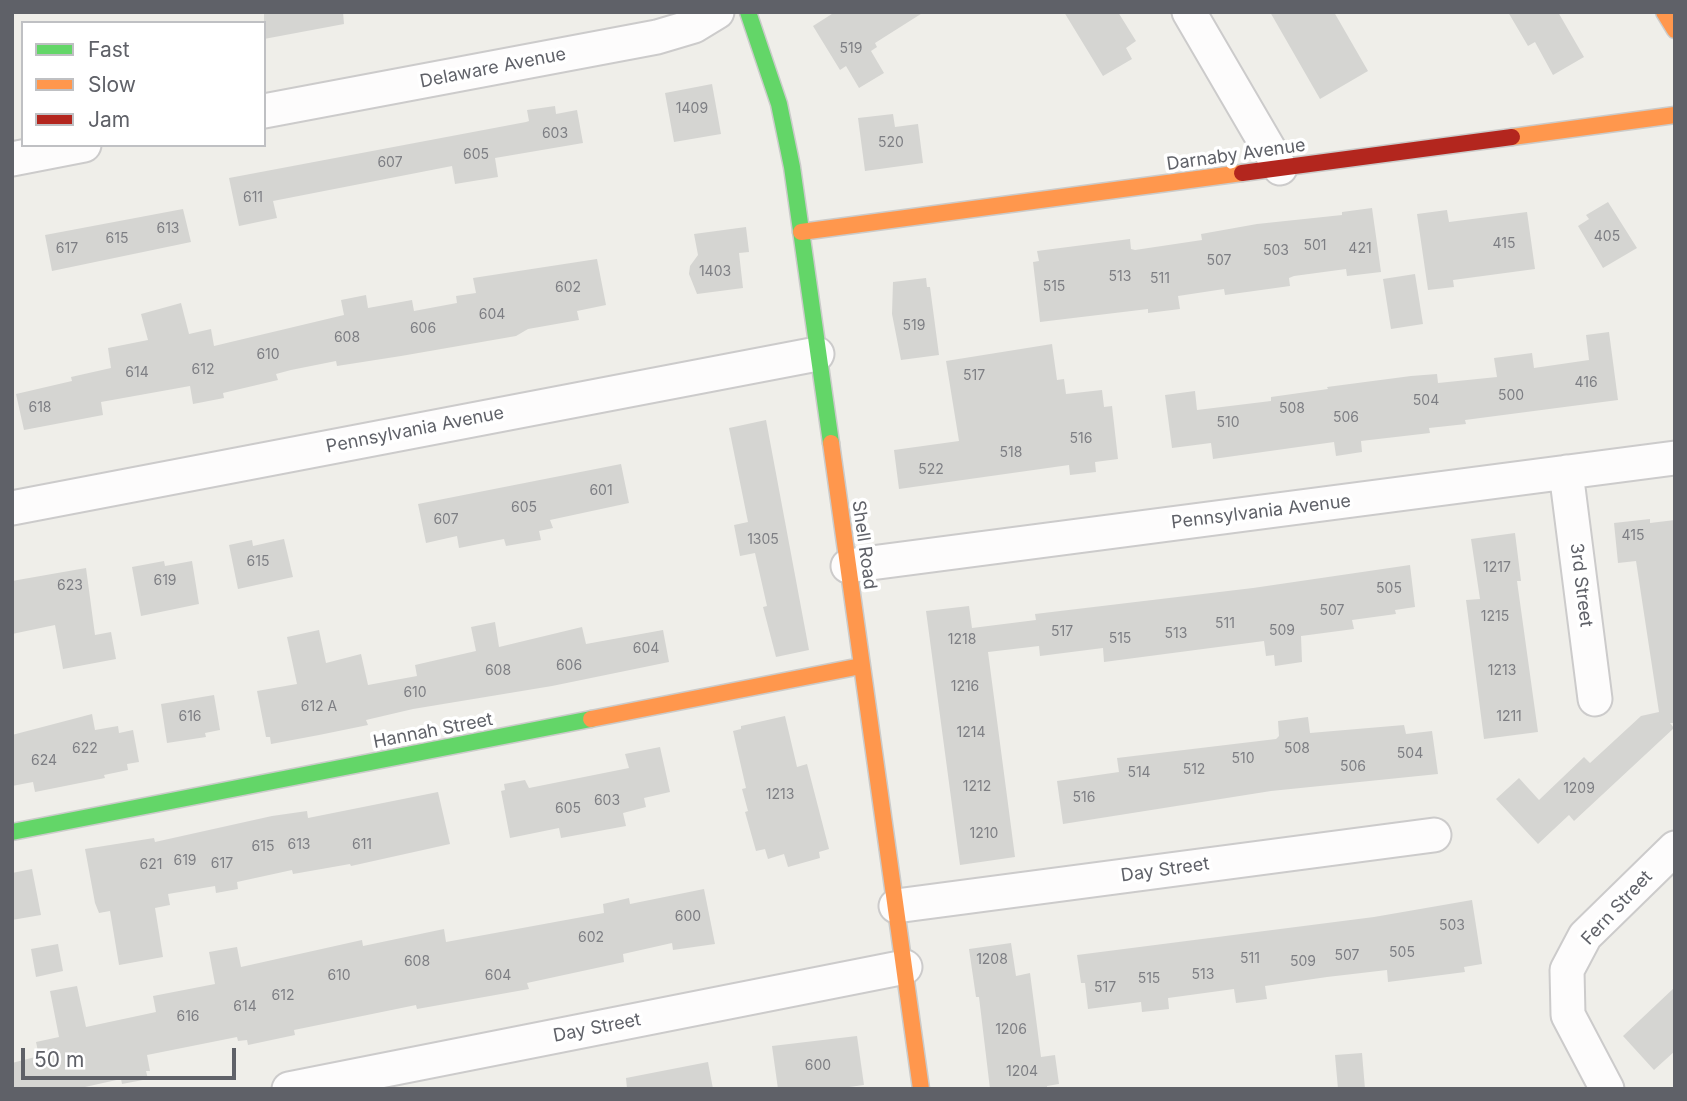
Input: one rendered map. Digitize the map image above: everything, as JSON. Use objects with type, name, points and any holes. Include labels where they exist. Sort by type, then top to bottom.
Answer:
[{"type":"street","name":"Delaware Avenue","points":[[266,111],[657,37],[694,26],[717,12]]},
{"type":"street","name":"Shell Road","points":[[748,12],[779,104],[802,232],[921,1089]]},
{"type":"street","points":[[1189,12],[1280,168]]},
{"type":"street","points":[[1664,12],[1675,30]]},
{"type":"street","name":"Darnaby Avenue","points":[[802,232],[1675,115]]},
{"type":"street","points":[[12,159],[73,147]]},
{"type":"street","name":"Pennsylvania Avenue","points":[[12,508],[817,354]]},
{"type":"street","name":"Pennsylvania Avenue","points":[[848,566],[1675,458]]},
{"type":"street","name":"3rd Street","points":[[1566,472],[1595,699]]},
{"type":"street","name":"Hannah Street","points":[[12,832],[861,666]]},
{"type":"street","name":"Day Street","points":[[896,906],[1434,835]]},
{"type":"street","name":"Fern Street","points":[[1607,1089],[1568,1015],[1567,970],[1585,936],[1675,848]]},
{"type":"street","name":"Day Street","points":[[289,1089],[905,967]]},
{"type":"building","points":[[264,12],[343,12],[344,24],[266,39]]},
{"type":"building","points":[[835,12],[924,12],[875,43],[877,47],[871,51],[884,73],[859,88],[846,66],[840,70],[813,26]]},
{"type":"building","points":[[1064,12],[1118,12],[1136,41],[1126,48],[1132,59],[1103,76]]},
{"type":"building","points":[[1270,12],[1334,12],[1368,71],[1320,99]]},
{"type":"building","points":[[1508,12],[1558,12],[1584,57],[1553,75],[1535,42],[1528,46]]},
{"type":"building","points":[[712,84],[721,134],[674,142],[665,93]]},
{"type":"building","points":[[555,106],[556,114],[577,110],[583,143],[495,158],[498,177],[455,184],[452,166],[273,201],[277,218],[239,226],[229,178],[526,122],[529,121],[527,110]]},
{"type":"building","points":[[893,114],[895,127],[918,124],[923,163],[865,171],[858,118]]},
{"type":"building","points":[[1608,202],[1637,248],[1603,268],[1578,226],[1589,219],[1586,215]]},
{"type":"building","points":[[1372,208],[1381,272],[1347,276],[1346,269],[1294,276],[1289,278],[1290,286],[1225,295],[1224,289],[1178,296],[1180,309],[1148,313],[1148,309],[1040,322],[1033,262],[1039,261],[1037,251],[1130,239],[1131,249],[1135,250],[1202,240],[1201,234],[1257,224],[1342,215],[1342,212]]},
{"type":"building","points":[[183,209],[191,242],[52,271],[45,235]]},
{"type":"building","points":[[1447,210],[1449,222],[1527,212],[1535,269],[1453,280],[1454,287],[1428,290],[1417,214]]},
{"type":"building","points":[[746,227],[749,252],[739,253],[743,288],[697,294],[689,274],[690,266],[698,255],[694,234]]},
{"type":"building","points":[[597,259],[606,305],[577,311],[579,320],[528,329],[516,336],[401,356],[337,366],[336,361],[291,370],[276,374],[278,380],[223,393],[224,398],[193,404],[190,386],[101,402],[103,415],[24,430],[16,394],[72,381],[71,377],[111,368],[108,348],[148,340],[141,314],[181,303],[189,334],[211,329],[214,346],[344,315],[341,300],[366,295],[368,308],[412,300],[414,311],[457,303],[456,296],[476,293],[473,278]]},
{"type":"building","points":[[1415,274],[1423,324],[1391,329],[1383,279]]},
{"type":"building","points":[[926,278],[927,287],[930,287],[939,355],[901,360],[892,314],[893,282]]},
{"type":"building","points":[[1609,332],[1618,400],[1465,420],[1466,424],[1429,428],[1430,433],[1361,441],[1362,452],[1336,456],[1334,442],[1213,459],[1211,443],[1172,448],[1165,395],[1195,391],[1197,410],[1271,401],[1271,397],[1328,389],[1327,387],[1411,376],[1437,374],[1438,383],[1497,377],[1494,358],[1532,353],[1534,368],[1589,360],[1586,335]]},
{"type":"building","points":[[1052,344],[1057,380],[1064,379],[1066,394],[1102,390],[1104,407],[1112,406],[1118,459],[1095,462],[1096,472],[1070,475],[1069,465],[899,489],[894,450],[959,441],[946,361]]},
{"type":"building","points":[[766,420],[809,650],[776,657],[763,607],[767,606],[755,553],[740,556],[734,525],[748,522],[729,428]]},
{"type":"building","points":[[621,464],[629,503],[550,520],[553,528],[539,531],[541,540],[506,546],[504,539],[459,548],[457,536],[426,543],[418,504]]},
{"type":"building","points":[[1650,519],[1650,523],[1675,520],[1675,723],[1670,723],[1674,728],[1574,821],[1569,815],[1538,844],[1496,799],[1519,778],[1539,800],[1584,757],[1590,763],[1641,716],[1659,712],[1636,561],[1618,563],[1614,523]]},
{"type":"building","points":[[1515,533],[1521,581],[1517,581],[1538,732],[1484,739],[1466,600],[1480,599],[1471,539]]},
{"type":"building","points":[[284,539],[293,577],[238,589],[229,545],[252,540],[253,546]]},
{"type":"building","points":[[164,561],[165,566],[192,561],[199,604],[141,616],[132,567]]},
{"type":"building","points":[[1410,565],[1415,607],[1395,610],[1396,614],[1352,620],[1354,629],[1301,636],[1302,662],[1275,666],[1274,655],[1266,656],[1264,641],[1104,662],[1103,648],[1040,656],[1039,646],[988,652],[1015,857],[960,865],[926,611],[969,606],[972,628],[1036,620],[1035,614],[1253,588]]},
{"type":"building","points":[[86,568],[95,635],[111,632],[116,659],[63,669],[55,625],[12,634],[12,581]]},
{"type":"building","points":[[495,622],[499,647],[582,627],[586,644],[663,630],[669,662],[552,686],[413,709],[366,720],[368,725],[271,744],[270,737],[266,737],[257,691],[297,684],[287,637],[319,630],[326,663],[361,654],[368,685],[417,676],[415,665],[476,651],[471,627]]},
{"type":"building","points":[[214,695],[220,730],[205,733],[206,737],[167,743],[161,704]]},
{"type":"building","points":[[92,714],[95,730],[118,726],[119,733],[133,730],[139,762],[127,764],[128,770],[104,775],[105,778],[35,792],[33,782],[12,786],[12,735]]},
{"type":"building","points":[[785,716],[797,767],[807,764],[829,849],[819,852],[820,858],[788,867],[784,854],[768,859],[765,849],[756,851],[745,812],[748,811],[742,789],[746,788],[733,731],[741,729],[741,726]]},
{"type":"building","points":[[1308,717],[1310,733],[1404,725],[1406,734],[1432,731],[1438,774],[1271,791],[1063,824],[1057,781],[1119,772],[1117,758],[1276,739],[1279,736],[1278,721]]},
{"type":"building","points":[[660,747],[670,792],[644,798],[646,807],[623,813],[626,826],[561,838],[559,828],[510,838],[501,791],[505,790],[504,784],[525,780],[529,788],[629,768],[625,754]]},
{"type":"building","points":[[438,792],[450,844],[351,866],[350,864],[293,874],[292,870],[237,882],[238,889],[216,893],[215,886],[168,894],[170,905],[155,908],[163,957],[119,965],[110,911],[99,913],[85,849],[154,838],[155,842],[307,811],[308,818]]},
{"type":"building","points":[[32,869],[41,915],[12,920],[12,873]]},
{"type":"building","points":[[704,889],[715,944],[673,950],[672,943],[623,954],[624,962],[527,983],[529,989],[417,1009],[416,1005],[294,1030],[295,1035],[248,1045],[247,1040],[238,1041],[237,1037],[147,1055],[150,1071],[146,1071],[148,1079],[122,1084],[121,1079],[76,1089],[12,1089],[12,1063],[39,1056],[36,1042],[59,1037],[50,991],[77,986],[86,1027],[156,1012],[153,996],[215,984],[209,952],[237,947],[241,967],[362,940],[363,946],[444,929],[446,942],[604,913],[603,904],[629,898],[630,904]]},
{"type":"building","points":[[1472,900],[1482,964],[1464,967],[1465,972],[1388,982],[1387,970],[1327,977],[1265,986],[1267,999],[1236,1003],[1234,989],[1168,998],[1169,1009],[1142,1012],[1141,1002],[1088,1009],[1085,983],[1081,983],[1077,955],[1374,917]]},
{"type":"building","points":[[1011,943],[1016,976],[1030,973],[1041,1057],[1055,1055],[1059,1084],[1047,1086],[1047,1089],[990,1089],[979,997],[976,997],[969,949]]},
{"type":"building","points":[[58,944],[63,971],[36,977],[31,949]]},
{"type":"building","points":[[1675,987],[1675,1051],[1654,1070],[1623,1036]]},
{"type":"building","points":[[857,1036],[864,1085],[834,1089],[778,1089],[772,1046]]},
{"type":"building","points":[[1362,1053],[1365,1089],[1338,1089],[1335,1055]]},
{"type":"building","points":[[708,1062],[713,1089],[627,1089],[626,1078]]},
{"type":"traffic: fast","points":[[748,12],[779,104],[792,167],[831,443]]},
{"type":"traffic: fast","points":[[12,832],[591,719]]},
{"type":"traffic: slow","points":[[1664,12],[1675,30]]},
{"type":"traffic: slow","points":[[1512,137],[1675,115]]},
{"type":"traffic: slow","points":[[801,232],[1242,173]]},
{"type":"traffic: slow","points":[[831,443],[921,1089]]},
{"type":"traffic: slow","points":[[591,719],[861,666]]},
{"type":"traffic: jam","points":[[1242,173],[1512,137]]}]
